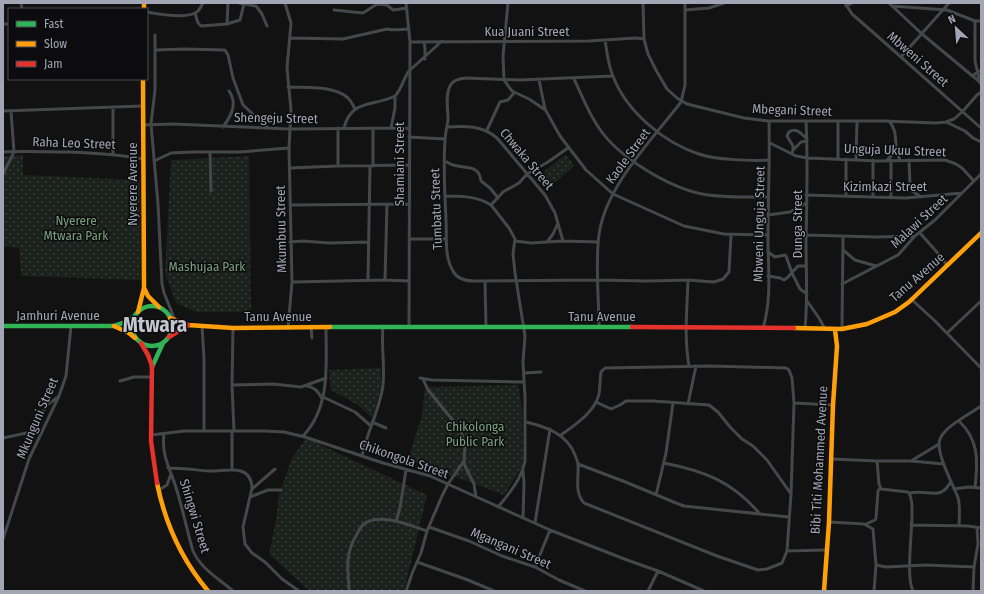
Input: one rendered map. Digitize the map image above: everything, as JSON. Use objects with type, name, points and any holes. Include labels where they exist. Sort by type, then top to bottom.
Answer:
[{"type":"main road","name":"Nyerere Avenue","points":[[136,314],[144,288],[143,80]]},
{"type":"main road","name":"Tanu Avenue","points":[[188,326],[233,328],[410,326],[805,328],[842,330],[867,324],[895,312],[947,266],[981,233]]},
{"type":"main road","points":[[144,288],[153,302],[173,319],[188,326]]},
{"type":"main road","points":[[114,326],[126,322],[143,308],[150,306],[162,309]]},
{"type":"main road","points":[[136,314],[132,322],[133,335],[146,349],[152,367],[151,435],[153,459],[159,490],[168,520],[185,558],[208,591]]},
{"type":"main road","points":[[152,367],[163,343],[172,331],[173,319]]},
{"type":"main road","name":"Jamhuri Avenue","points":[[3,326],[114,326]]},
{"type":"main road","points":[[114,326],[148,346],[156,346],[163,343]]},
{"type":"main road","points":[[169,336],[188,326]]},
{"type":"main road","name":"Bibi Titi Mohammed Avenue","points":[[824,591],[829,522],[833,404],[837,346],[835,330]]},
{"type":"street","points":[[148,12],[171,16],[195,14],[199,11],[203,3]]},
{"type":"street","points":[[227,24],[228,3]]},
{"type":"street","points":[[239,3],[256,6],[267,26]]},
{"type":"street","name":"Mkumbuu Street","points":[[285,3],[291,23],[287,68],[291,110],[289,148],[292,282],[288,328]]},
{"type":"street","name":"Shamiani Street","points":[[406,3],[410,42],[410,326]]},
{"type":"street","points":[[508,3],[503,56],[504,80],[510,90],[514,93],[521,94],[545,109]]},
{"type":"street","name":"Mbegani Street","points":[[643,3],[644,39],[648,54],[667,89],[682,102],[744,118],[769,121],[946,122]]},
{"type":"street","points":[[682,102],[685,86],[685,3]]},
{"type":"street","points":[[685,10],[709,8],[724,3]]},
{"type":"street","points":[[846,5],[852,3]]},
{"type":"street","points":[[889,3],[922,34],[980,83]]},
{"type":"street","points":[[901,57],[949,3]]},
{"type":"street","points":[[195,14],[198,23],[201,26],[227,24],[240,20],[244,4]]},
{"type":"street","points":[[334,10],[363,12],[377,4],[388,5],[393,10],[407,8]]},
{"type":"street","name":"Mbweni Street","points":[[846,5],[852,14],[981,128]]},
{"type":"street","points":[[892,6],[950,10],[975,21],[981,22]]},
{"type":"street","points":[[975,21],[976,61],[980,72],[980,83]]},
{"type":"street","points":[[290,38],[343,39],[386,29],[393,31],[409,29]]},
{"type":"street","points":[[154,35],[156,50],[156,90],[151,124],[158,204],[162,284],[173,319]]},
{"type":"street","name":"Kua Juani Street","points":[[410,42],[644,39]]},
{"type":"street","points":[[605,40],[612,76],[625,100],[632,109],[658,132],[678,145],[701,155],[721,158],[769,160]]},
{"type":"street","points":[[344,128],[348,115],[355,109],[395,96],[409,71],[442,41]]},
{"type":"street","points":[[424,42],[425,58]]},
{"type":"street","points":[[156,50],[225,50],[228,55],[233,78],[243,105],[268,128]]},
{"type":"street","points":[[972,76],[980,72]]},
{"type":"street","name":"Tumbatu Street","points":[[612,76],[539,80],[465,78],[452,83],[447,94],[447,127],[444,161],[446,221],[445,239],[452,271],[456,275],[470,281],[688,280],[714,282],[725,278],[729,272],[731,235]]},
{"type":"street","points":[[574,79],[602,133],[634,162],[671,183],[699,193],[727,196],[768,197]]},
{"type":"street","points":[[539,80],[545,109],[568,148],[592,176],[613,194],[677,224],[718,234],[768,235]]},
{"type":"street","points":[[288,87],[325,89],[333,91],[347,97],[355,109]]},
{"type":"street","points":[[223,126],[228,121],[233,110],[233,98],[229,91]]},
{"type":"street","points":[[946,122],[954,119],[963,111],[972,99],[981,92]]},
{"type":"street","points":[[487,130],[500,102],[508,100],[514,93]]},
{"type":"street","points":[[391,128],[395,108],[395,96]]},
{"type":"street","name":"Kaole Street","points":[[599,327],[598,242],[602,221],[613,194],[634,162],[682,102]]},
{"type":"street","points":[[3,111],[143,106]]},
{"type":"street","points":[[113,107],[114,155]]},
{"type":"street","points":[[3,174],[14,152],[11,111]]},
{"type":"street","name":"Mbweni Unguja Street","points":[[764,328],[767,314],[768,276],[769,121]]},
{"type":"street","name":"Dunga Street","points":[[805,328],[807,301],[806,195],[808,158],[806,121]]},
{"type":"street","points":[[838,121],[838,159]]},
{"type":"street","points":[[856,160],[857,121]]},
{"type":"street","points":[[886,160],[892,155],[895,147],[896,132],[889,121]]},
{"type":"street","points":[[946,122],[965,131],[973,138],[981,142]]},
{"type":"street","name":"Shengeju Street","points":[[143,125],[151,124],[289,129],[409,128]]},
{"type":"street","name":"Chwaka Street","points":[[447,127],[470,127],[487,130],[497,138],[545,195],[555,213],[563,241]]},
{"type":"street","points":[[338,128],[338,166]]},
{"type":"street","points":[[368,280],[373,128]]},
{"type":"street","points":[[792,154],[793,146],[787,136],[789,132],[795,130],[807,140]]},
{"type":"street","points":[[409,137],[445,139]]},
{"type":"street","points":[[793,150],[801,142],[807,140]]},
{"type":"street","name":"Unguja Ukuu Street","points":[[770,143],[792,154],[808,158],[856,160],[938,159],[950,161],[962,168],[974,181]]},
{"type":"street","points":[[895,147],[900,160]]},
{"type":"street","points":[[154,161],[171,153],[240,152],[289,148]]},
{"type":"street","points":[[491,205],[503,192],[519,183],[527,174],[568,148]]},
{"type":"street","name":"Raha Leo Street","points":[[3,152],[114,155],[143,159]]},
{"type":"street","points":[[210,152],[211,191]]},
{"type":"street","points":[[846,159],[846,196]]},
{"type":"street","points":[[873,160],[873,197]]},
{"type":"street","points":[[891,160],[891,198]]},
{"type":"street","points":[[909,160],[910,186],[912,191],[921,197]]},
{"type":"street","points":[[444,161],[452,165],[472,168],[477,171],[480,174],[482,181],[498,198]]},
{"type":"street","points":[[290,168],[409,166]]},
{"type":"street","name":"Malawi Street","points":[[842,284],[898,255],[915,236],[935,220],[981,174]]},
{"type":"street","name":"Kizimkazi Street","points":[[806,195],[891,198],[963,193]]},
{"type":"street","points":[[445,196],[472,197],[485,201],[491,205],[512,232],[515,241],[514,258],[516,281],[524,327],[526,422],[525,461],[523,470],[523,518]]},
{"type":"street","points":[[386,280],[387,204]]},
{"type":"street","points":[[291,205],[409,204]]},
{"type":"street","points":[[768,216],[790,212],[806,204]]},
{"type":"street","points":[[547,242],[553,234],[558,222]]},
{"type":"street","points":[[920,233],[943,259],[947,266]]},
{"type":"street","points":[[806,235],[843,237],[915,236]]},
{"type":"street","points":[[842,330],[843,237]]},
{"type":"street","points":[[977,238],[981,242]]},
{"type":"street","points":[[409,240],[445,239]]},
{"type":"street","points":[[515,241],[531,243],[563,241],[598,242]]},
{"type":"street","points":[[290,242],[370,242]]},
{"type":"street","points":[[842,250],[855,260],[876,266]]},
{"type":"street","points":[[768,252],[775,257],[786,256],[792,273],[800,288],[807,294]]},
{"type":"street","points":[[768,276],[784,280],[798,266],[806,266]]},
{"type":"street","points":[[292,282],[368,280],[409,281]]},
{"type":"street","points":[[688,280],[686,348],[689,366]]},
{"type":"street","points":[[485,281],[486,327]]},
{"type":"street","points":[[911,299],[947,332],[981,368]]},
{"type":"street","points":[[807,301],[825,329]]},
{"type":"street","points":[[947,332],[981,301]]},
{"type":"street","name":"Mkunguni Street","points":[[3,538],[29,459],[59,396],[66,376],[71,326]]},
{"type":"street","points":[[202,326],[204,359],[204,431]]},
{"type":"street","points":[[362,456],[381,398],[383,384],[382,326]]},
{"type":"street","points":[[311,327],[312,338]]},
{"type":"street","points":[[303,436],[317,417],[323,398],[326,378],[326,327]]},
{"type":"street","points":[[232,469],[233,328]]},
{"type":"street","points":[[526,422],[550,429],[561,435],[574,452],[578,464],[579,497],[584,503],[717,556],[758,570],[767,569],[782,563],[787,551],[792,494],[794,403],[792,378],[789,370],[786,368],[689,366],[605,368],[601,372],[599,394],[596,402],[592,408],[561,435]]},
{"type":"street","points":[[688,404],[696,366]]},
{"type":"street","points":[[524,373],[541,372]]},
{"type":"street","points":[[120,381],[134,377],[152,377]]},
{"type":"street","points":[[232,385],[274,384],[296,387],[305,386],[326,378]]},
{"type":"street","points":[[476,497],[474,484],[465,466],[465,446],[461,432],[428,390],[422,379],[524,382]]},
{"type":"street","points":[[305,386],[314,388],[323,398],[355,412],[372,424],[386,428]]},
{"type":"street","points":[[3,438],[31,432],[47,405],[59,396]]},
{"type":"street","points":[[596,402],[611,409],[626,401],[653,401],[705,405],[714,408],[738,435],[766,460],[792,494]]},
{"type":"street","points":[[656,495],[664,463],[672,419],[673,403]]},
{"type":"street","points":[[794,403],[833,404]]},
{"type":"street","points":[[959,526],[958,500],[944,464],[939,444],[940,439],[945,433],[959,421],[981,406]]},
{"type":"street","points":[[959,421],[966,428],[976,448],[977,470],[975,487]]},
{"type":"street","points":[[535,523],[550,429]]},
{"type":"street","name":"Chikongola Street","points":[[151,435],[204,431],[274,431],[303,436],[406,470],[430,476],[550,530],[658,571],[704,591]]},
{"type":"street","name":"Shingwi Street","points":[[164,434],[164,454],[177,490],[194,555],[209,573],[233,591]]},
{"type":"street","points":[[910,461],[939,444]]},
{"type":"street","points":[[832,459],[910,461],[944,464]]},
{"type":"street","points":[[406,591],[421,553],[428,529],[448,484],[464,461]]},
{"type":"street","points":[[829,522],[866,524],[875,520],[878,491],[880,488],[877,461]]},
{"type":"street","points":[[664,463],[706,474],[729,485],[753,505],[760,514]]},
{"type":"street","points":[[578,464],[676,504],[789,517]]},
{"type":"street","points":[[168,468],[209,471],[232,469],[243,472],[247,475],[252,484],[252,489],[243,527],[245,544],[252,553],[265,562],[282,579],[299,591]]},
{"type":"street","points":[[252,489],[275,469]]},
{"type":"street","points":[[396,521],[400,508],[406,470]]},
{"type":"street","points":[[498,507],[507,496],[523,470]]},
{"type":"street","points":[[159,490],[166,485],[171,474]]},
{"type":"street","points":[[880,488],[906,491],[910,493],[916,492],[935,494],[946,490],[951,481]]},
{"type":"street","points":[[954,489],[975,487],[981,488]]},
{"type":"street","points":[[250,497],[268,490],[281,490]]},
{"type":"street","points":[[910,493],[912,505],[909,566],[913,591]]},
{"type":"street","name":"Mgangani Street","points":[[349,591],[349,554],[351,545],[365,523],[371,520],[386,519],[469,541],[502,556],[535,567],[559,580],[585,591]]},
{"type":"street","points":[[866,524],[873,529],[874,532],[876,565],[874,591]]},
{"type":"street","points":[[911,525],[979,528],[974,566],[974,591]]},
{"type":"street","points":[[535,567],[550,530]]},
{"type":"street","points":[[787,551],[826,550]]},
{"type":"street","points":[[417,562],[494,591]]},
{"type":"street","points":[[876,565],[886,567],[926,565],[974,566]]},
{"type":"street","points":[[648,591],[658,571]]},
{"type":"green space","points":[[566,154],[574,166],[548,189],[538,176]]},
{"type":"green space","name":"Nyerere Mtwara Park","points":[[23,155],[23,175],[140,180],[141,280],[21,276],[19,248],[4,246],[3,156]]},
{"type":"green space","name":"Mashujaa Park","points":[[249,156],[251,312],[196,312],[176,303],[165,274],[171,160]]},
{"type":"green space","points":[[381,368],[381,387],[372,418],[358,405],[331,390],[329,370]]},
{"type":"green space","name":"Chikolonga Public Park","points":[[518,385],[522,408],[523,465],[504,495],[408,459],[422,415],[425,387]]},
{"type":"green space","points":[[306,438],[427,495],[404,591],[309,591],[269,554],[276,520],[279,494],[292,458]]},
{"type":"traffic: fast","points":[[156,306],[163,309],[169,315],[172,326],[171,334],[163,343],[156,346],[148,346],[141,343],[133,334],[132,322],[135,315],[144,307],[156,306]]},
{"type":"traffic: fast","points":[[3,326],[114,326],[126,322],[135,316]]},
{"type":"traffic: fast","points":[[330,327],[632,327]]},
{"type":"traffic: fast","points":[[152,367],[163,343]]},
{"type":"traffic: slow","points":[[144,3],[144,8]]},
{"type":"traffic: slow","points":[[138,312],[144,288],[143,80]]},
{"type":"traffic: slow","points":[[794,328],[842,329],[867,324],[895,312],[909,302],[981,233]]},
{"type":"traffic: slow","points":[[144,288],[148,296],[159,307]]},
{"type":"traffic: slow","points":[[170,318],[188,325],[233,328],[330,327]]},
{"type":"traffic: slow","points":[[114,326],[129,333],[135,338]]},
{"type":"traffic: slow","points":[[824,591],[829,522],[833,405],[837,346],[835,330]]},
{"type":"traffic: slow","points":[[157,483],[160,498],[176,540],[190,567],[208,591]]},
{"type":"traffic: jam","points":[[169,337],[188,325]]},
{"type":"traffic: jam","points":[[632,327],[794,328]]},
{"type":"traffic: jam","points":[[141,343],[152,366],[151,441],[157,483]]},
{"type":"district","name":"Mtwara","points":[[155,325]]}]
